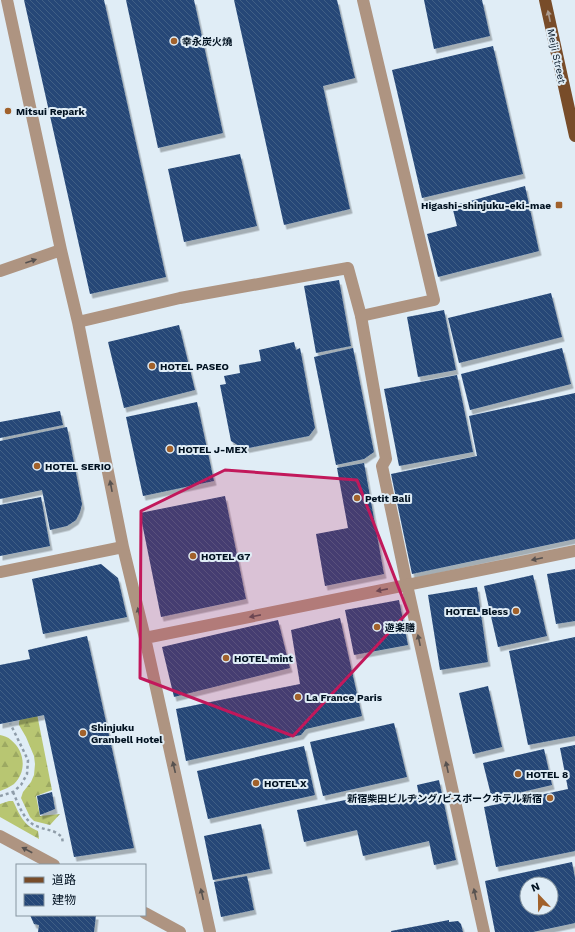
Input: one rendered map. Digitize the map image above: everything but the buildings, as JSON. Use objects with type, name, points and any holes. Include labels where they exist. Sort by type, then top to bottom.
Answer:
[{"type":"main road","name":"Meiji Street","points":[[545,0],[575,136]]},
{"type":"street","points":[[7,0],[78,322],[123,547],[145,638],[210,932]]},
{"type":"street","points":[[361,316],[434,300],[363,0]]},
{"type":"street","points":[[0,271],[61,250]]},
{"type":"street","points":[[78,322],[180,298],[348,268],[361,316],[386,458],[382,466],[484,932]]},
{"type":"street","points":[[0,572],[123,547]]},
{"type":"street","points":[[145,638],[575,551]]},
{"type":"street","points":[[0,836],[52,864]]},
{"type":"street","points":[[146,914],[180,932]]},
{"type":"path","points":[[0,796],[13,792],[21,785],[27,774],[28,760],[10,723]]},
{"type":"path","points":[[13,792],[21,810],[32,824],[56,831],[62,837],[63,843],[61,850]]},
{"type":"highlighted area","points":[[225,470],[357,480],[408,612],[293,736],[140,678],[141,511]]},
{"type":"green space","points":[[37,714],[52,790],[36,796],[40,816],[60,814],[50,825],[34,821],[30,817],[21,798],[23,792],[31,782],[34,775],[35,764],[34,756],[19,725],[19,722],[21,717]]},
{"type":"green space","points":[[0,735],[9,738],[16,745],[22,756],[23,762],[21,774],[18,779],[14,784],[0,791]]},
{"type":"green space","points":[[13,801],[25,823],[38,831],[39,839],[0,817],[0,804]]},
{"type":"place","name":"幸永炭火燒","points":[[174,41]]},
{"type":"place","name":"Mitsui Repark","points":[[8,111]]},
{"type":"place","name":"Higashi-shinjuku-eki-mae","points":[[559,205]]},
{"type":"place","name":"HOTEL PASEO","points":[[152,366]]},
{"type":"place","name":"HOTEL J-MEX","points":[[170,449]]},
{"type":"place","name":"HOTEL SERIO","points":[[37,466]]},
{"type":"place","name":"Petit Bali","points":[[357,498]]},
{"type":"place","name":"HOTEL G7","points":[[193,556]]},
{"type":"place","name":"HOTEL Bless","points":[[516,611]]},
{"type":"place","name":"遊楽膳","points":[[377,627]]},
{"type":"place","name":"HOTEL mint","points":[[226,658]]},
{"type":"place","name":"La France Paris","points":[[298,697]]},
{"type":"place","name":"Shinjuku Granbell Hotel","points":[[83,733]]},
{"type":"place","name":"HOTEL 8","points":[[518,774]]},
{"type":"place","name":"HOTEL X","points":[[256,783]]},
{"type":"place","name":"新宿柴田ビルヂング/ビスポークホテル新宿","points":[[550,798]]}]
